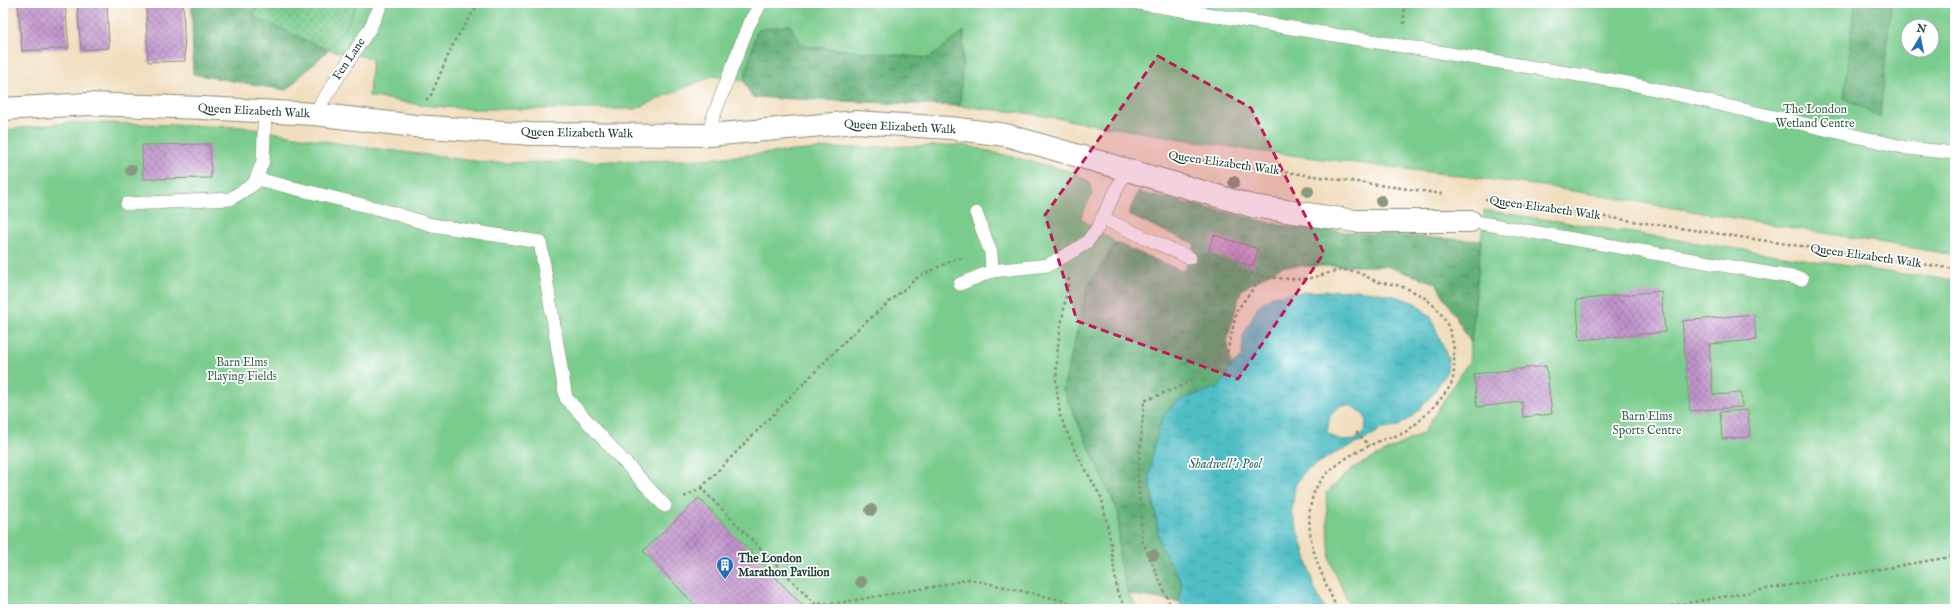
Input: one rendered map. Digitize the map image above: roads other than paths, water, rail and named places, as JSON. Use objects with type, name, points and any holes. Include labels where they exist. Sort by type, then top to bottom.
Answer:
[{"type":"street","name":"Queen Elizabeth Walk","points":[[3,110],[88,104],[314,114],[415,126],[531,134],[709,135],[856,122],[950,128],[1006,135],[1252,206],[1355,221],[1470,221]]},
{"type":"lane","name":"Fen Lane","points":[[314,114],[370,28],[382,3]]},
{"type":"lane","points":[[709,135],[712,120],[748,26],[761,3]]},
{"type":"lane","points":[[1139,3],[1628,83],[1891,145],[1955,153]]},
{"type":"lane","points":[[126,204],[230,199],[254,184],[264,161],[265,112]]},
{"type":"lane","points":[[960,284],[992,271],[1048,265],[1071,253],[1087,242],[1102,218],[1126,170]]},
{"type":"lane","points":[[256,179],[383,210],[432,225],[540,242],[566,398],[665,506]]},
{"type":"lane","points":[[976,213],[991,253],[992,271]]},
{"type":"lane","points":[[1102,218],[1190,258]]},
{"type":"lane","points":[[1470,221],[1802,279]]},
{"type":"water","name":"Shadwell's Pool","points":[[1358,290],[1392,295],[1415,303],[1431,317],[1448,359],[1447,371],[1433,394],[1414,415],[1397,427],[1380,430],[1363,441],[1333,454],[1303,473],[1295,486],[1292,512],[1304,549],[1314,588],[1325,609],[1183,609],[1179,602],[1182,583],[1160,545],[1149,478],[1154,446],[1163,416],[1178,401],[1220,386],[1231,366],[1242,357],[1243,336],[1258,306],[1272,296],[1303,292]],"holes":[[[1341,405],[1356,408],[1366,419],[1365,431],[1355,440],[1341,441],[1327,432],[1330,416]]]},
{"type":"place","name":"The London Marathon Pavilion","points":[[725,580]]},
{"type":"park label","name":"The London Wetland Centre","points":[[1815,116]]},
{"type":"park label","name":"Barn Elms Playing Fields","points":[[242,369]]},
{"type":"park label","name":"Barn Elms Sports Centre","points":[[1647,423]]}]
